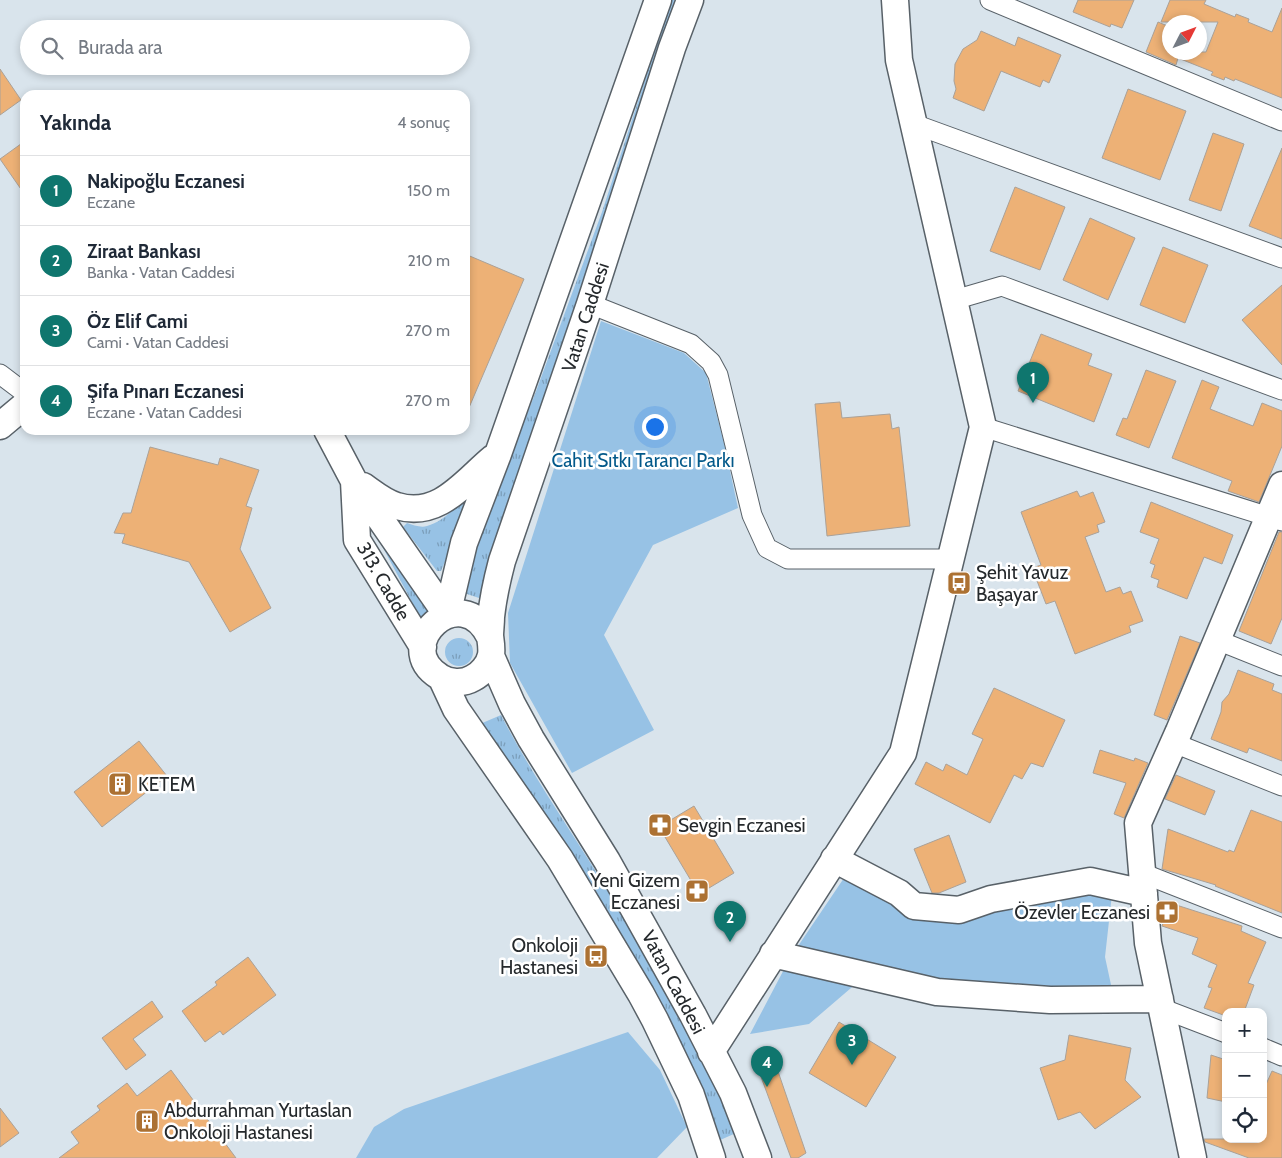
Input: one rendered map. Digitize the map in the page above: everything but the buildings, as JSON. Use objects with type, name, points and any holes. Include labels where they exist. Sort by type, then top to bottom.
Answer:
[{"type":"main road","name":"Vatan Caddesi","points":[[658,0],[498,454],[464,544],[447,615],[459,613],[476,618],[482,624],[512,704],[531,739],[638,914],[733,1093],[754,1147]]},
{"type":"main road","name":"Vatan Caddesi","points":[[491,646],[493,598],[502,561],[590,304],[669,58],[690,0]]},
{"type":"main road","points":[[711,1052],[903,753],[982,427],[899,60],[895,0]]},
{"type":"main road","points":[[0,426],[20,409]]},
{"type":"main road","name":"313. Cadde","points":[[330,435],[354,481],[447,615]]},
{"type":"main road","points":[[354,481],[396,506],[425,509],[450,497],[498,454]]},
{"type":"main road","name":"313. Cadde","points":[[354,481],[357,540],[423,647]]},
{"type":"main road","points":[[1197,1156],[1160,1003],[1148,943],[1138,823],[1217,640],[1276,518],[1282,485]]},
{"type":"main road","points":[[423,647],[430,626],[447,615]]},
{"type":"main road","points":[[442,679],[451,682],[471,680],[487,665],[491,646]]},
{"type":"main road","name":"Vatan Caddesi","points":[[423,647],[426,663],[442,679],[456,709],[560,859],[644,1000],[690,1095],[711,1158]]},
{"type":"main road","points":[[834,859],[899,893],[914,906],[959,910],[991,899],[1090,881],[1143,883]]},
{"type":"main road","points":[[773,954],[937,992],[1050,1000],[1160,1003]]},
{"type":"main road","points":[[711,1158],[754,1147]]},
{"type":"street","points":[[990,0],[1282,121]]},
{"type":"street","points":[[914,124],[1282,258]]},
{"type":"street","points":[[954,300],[1002,286],[1282,390]]},
{"type":"street","points":[[590,304],[690,344],[711,362],[718,376],[752,515],[767,548],[788,559],[950,560]]},
{"type":"street","points":[[0,374],[20,389]]},
{"type":"street","points":[[982,427],[1276,518]]},
{"type":"street","points":[[1217,640],[1282,666]]},
{"type":"street","points":[[1174,743],[1282,786]]},
{"type":"street","points":[[1143,883],[1282,928]]},
{"type":"street","points":[[1160,1003],[1222,1031]]},
{"type":"street","points":[[1267,1050],[1282,1056]]},
{"type":"green space","points":[[671,0],[675,0],[609,205],[495,544],[482,599],[461,592],[503,474],[535,394],[602,212]]},
{"type":"green space","name":"Cahit Sıtkı Tarancı Parkı","points":[[601,321],[684,353],[706,373],[738,508],[653,545],[604,635],[654,730],[572,773],[510,663],[508,613]]},
{"type":"green space","points":[[479,482],[441,571],[437,571],[403,527],[407,523],[425,527],[442,519]]},
{"type":"green space","points":[[383,541],[434,604],[425,623],[421,619],[381,544]]},
{"type":"green space","points":[[459,638],[469,642],[473,652],[469,662],[459,666],[449,662],[445,652],[449,642]]},
{"type":"green space","points":[[501,715],[539,782],[608,891],[660,980],[692,1040],[736,1133],[718,1141],[692,1066],[668,1021],[480,724]]},
{"type":"green space","points":[[844,878],[907,911],[1086,888],[1112,894],[1105,957],[1113,994],[865,976],[809,1024],[750,1034],[790,958]]},
{"type":"green space","points":[[628,1032],[660,1070],[687,1127],[657,1158],[356,1158],[374,1127],[404,1109]]},
{"type":"place","name":"Nakipoğlu Eczanesi","points":[[1033,403]]},
{"type":"place","name":"Şehit Yavuz Başayar","points":[[959,583]]},
{"type":"place","name":"KETEM","points":[[120,784]]},
{"type":"place","name":"Sevgin Eczanesi","points":[[660,825]]},
{"type":"place","name":"Yeni Gizem Eczanesi","points":[[697,891]]},
{"type":"place","name":"Özevler Eczanesi","points":[[1167,912]]},
{"type":"place","name":"Ziraat Bankası","points":[[730,942]]},
{"type":"place","name":"Onkoloji Hastanesi","points":[[596,956]]},
{"type":"place","name":"Öz Elif Cami","points":[[852,1065]]},
{"type":"place","name":"Şifa Pınarı Eczanesi","points":[[767,1087]]},
{"type":"place","name":"Abdurrahman Yurtaslan Onkoloji Hastanesi","points":[[147,1121]]}]
